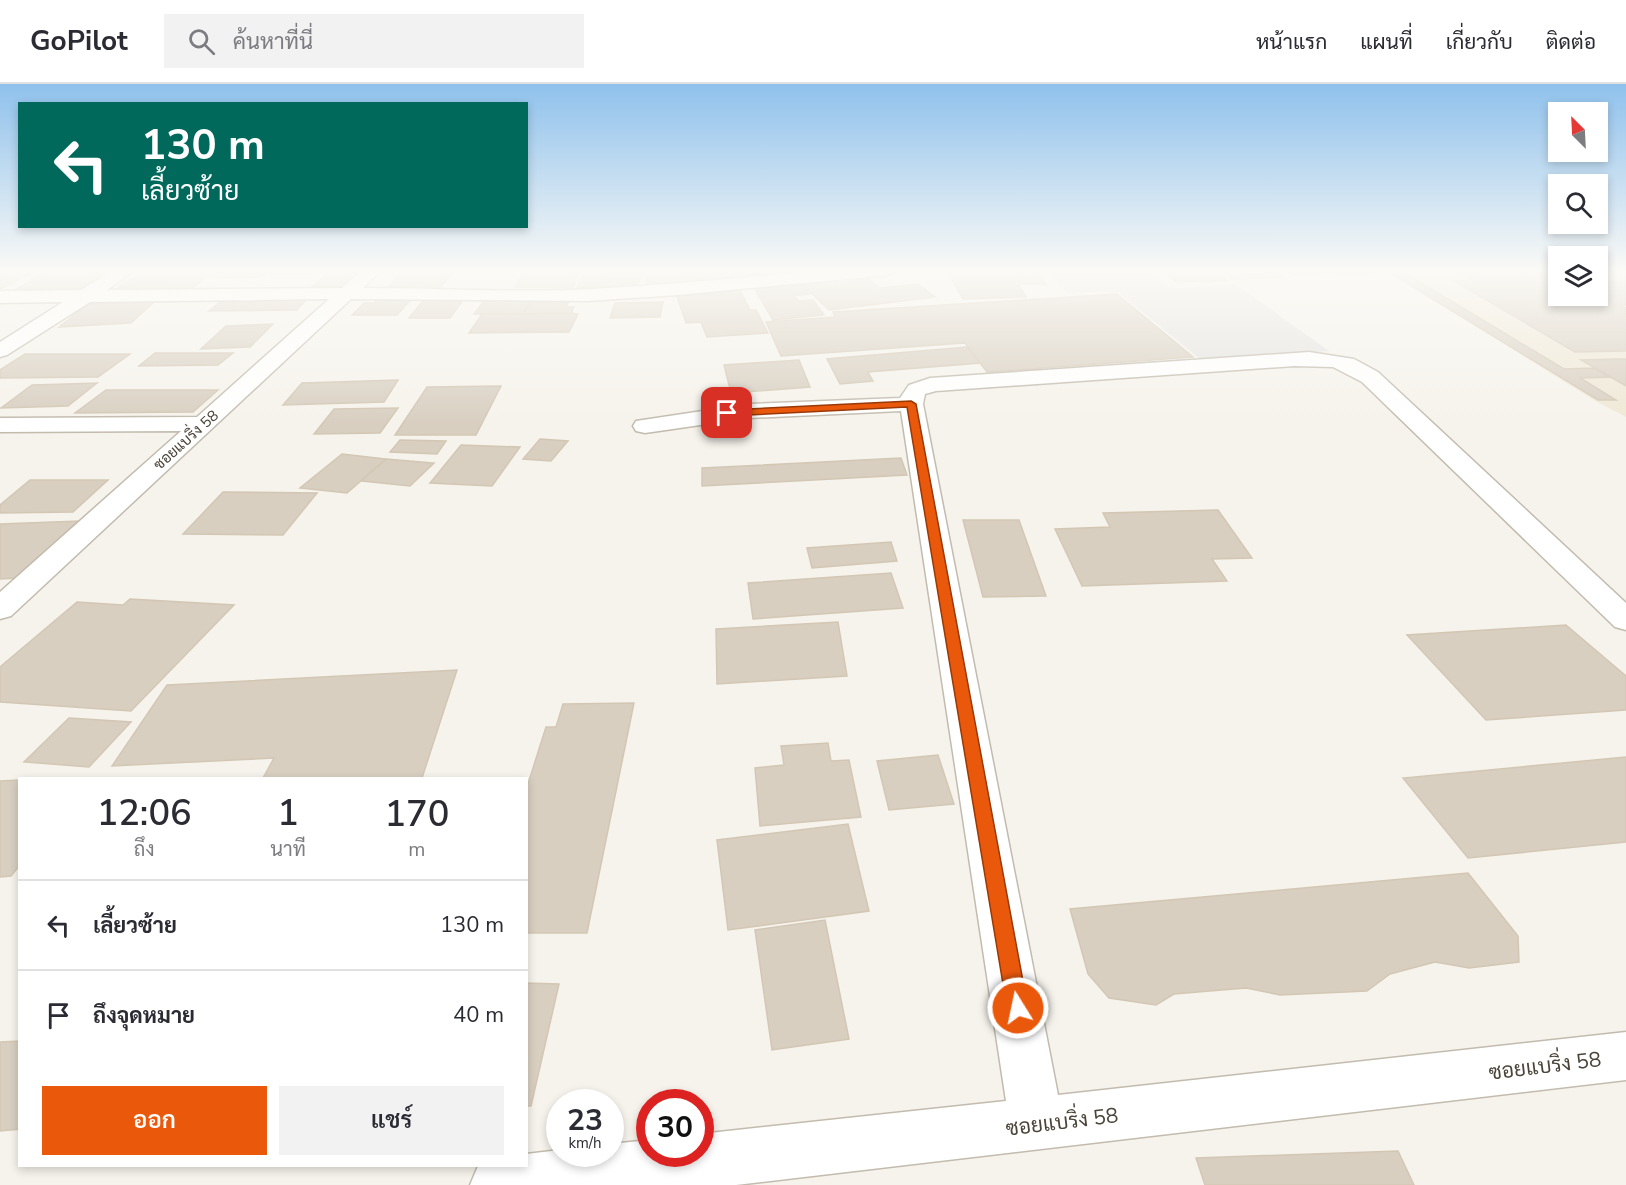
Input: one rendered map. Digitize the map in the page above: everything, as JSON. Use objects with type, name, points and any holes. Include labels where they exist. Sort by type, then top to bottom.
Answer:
[{"type":"street","points":[[0,351],[46,321]]},
{"type":"street","name":"ซอยแบริ่ง 58","points":[[3,603],[315,321]]},
{"type":"street","points":[[1037,1124],[911,404],[911,395],[915,390],[934,384],[1301,359],[1346,362],[1370,377],[1626,620]]},
{"type":"street","points":[[645,426],[749,411],[911,404]]},
{"type":"street","points":[[0,426],[204,424]]},
{"type":"street","name":"ซอยแบริ่ง 58","points":[[498,1185],[1626,1056]]},
{"type":"shaded area","points":[[1154,321],[1287,321],[1329,351],[1201,360]]},
{"type":"shaded area","points":[[1467,321],[1626,321],[1626,417],[1592,399]]},
{"type":"building","points":[[66,321],[133,321],[131,323],[59,327]]},
{"type":"building","points":[[477,321],[574,321],[569,332],[469,333]]},
{"type":"building","points":[[685,321],[762,321],[768,333],[707,337],[701,322]]},
{"type":"building","points":[[1150,321],[1193,357],[987,372],[965,343],[781,356],[766,322]]},
{"type":"building","points":[[1469,321],[1485,321],[1564,369],[1594,368],[1610,377],[1580,378],[1616,400],[1598,400]]},
{"type":"building","points":[[1523,321],[1626,321],[1626,351],[1575,352]]},
{"type":"building","points":[[273,324],[250,347],[201,349],[226,326]]},
{"type":"building","points":[[967,347],[980,363],[868,372],[873,381],[840,384],[827,359]]},
{"type":"building","points":[[155,353],[233,353],[218,365],[139,366]]},
{"type":"building","points":[[25,354],[130,354],[98,377],[0,378],[0,370]]},
{"type":"building","points":[[1626,359],[1626,386],[1581,360]]},
{"type":"building","points":[[799,360],[810,387],[731,393],[724,365]]},
{"type":"building","points":[[398,380],[384,402],[283,405],[302,383]]},
{"type":"building","points":[[97,383],[68,406],[1,408],[32,385]]},
{"type":"building","points":[[501,386],[476,435],[395,435],[427,387]]},
{"type":"building","points":[[106,390],[218,390],[193,412],[75,413]]},
{"type":"building","points":[[398,408],[380,433],[314,434],[334,409]]},
{"type":"building","points":[[540,439],[568,441],[551,461],[523,459]]},
{"type":"building","points":[[400,440],[446,441],[437,454],[390,452]]},
{"type":"building","points":[[461,445],[520,447],[492,486],[430,483]]},
{"type":"building","points":[[342,454],[386,459],[347,493],[300,488]]},
{"type":"building","points":[[901,458],[907,475],[702,486],[702,468]]},
{"type":"building","points":[[386,459],[434,463],[410,486],[361,481]]},
{"type":"building","points":[[30,480],[108,480],[73,512],[0,513],[0,505]]},
{"type":"building","points":[[223,492],[317,493],[283,535],[183,534]]},
{"type":"building","points":[[1218,510],[1252,558],[1212,559],[1227,581],[1082,586],[1055,529],[1110,527],[1103,513]]},
{"type":"building","points":[[963,520],[1019,520],[1046,596],[983,597]]},
{"type":"building","points":[[78,521],[19,578],[0,579],[0,524]]},
{"type":"building","points":[[891,542],[897,561],[812,568],[807,548]]},
{"type":"building","points":[[891,573],[903,608],[753,619],[748,583]]},
{"type":"building","points":[[130,599],[234,605],[131,711],[0,702],[0,667],[77,602],[123,605]]},
{"type":"building","points":[[838,622],[847,676],[717,684],[716,629]]},
{"type":"building","points":[[1566,625],[1626,676],[1626,710],[1486,720],[1407,635]]},
{"type":"building","points":[[457,670],[422,777],[264,777],[274,758],[112,766],[167,685]]},
{"type":"building","points":[[634,703],[587,933],[528,933],[528,784],[546,727],[556,727],[563,704]]},
{"type":"building","points":[[69,718],[131,722],[89,767],[24,762]]},
{"type":"building","points":[[828,743],[831,761],[849,760],[861,817],[760,826],[755,768],[784,765],[781,746]]},
{"type":"building","points":[[938,755],[954,804],[889,810],[877,761]]},
{"type":"building","points":[[1626,757],[1626,842],[1468,858],[1403,778]]},
{"type":"building","points":[[18,780],[18,867],[11,876],[0,877],[0,781]]},
{"type":"building","points":[[848,824],[869,911],[728,930],[717,840]]},
{"type":"building","points":[[1468,873],[1518,936],[1519,962],[1469,968],[1435,962],[1390,974],[1367,991],[1280,995],[1246,988],[1174,994],[1156,1005],[1109,998],[1088,974],[1070,909]]},
{"type":"building","points":[[825,920],[849,1039],[772,1050],[755,930]]},
{"type":"building","points":[[528,983],[559,984],[531,1106],[528,1106]]},
{"type":"building","points":[[18,1041],[18,1129],[0,1131],[0,1042]]},
{"type":"building","points":[[1398,1151],[1414,1185],[1205,1185],[1196,1158]]},
{"type":"route","points":[[727,413],[911,404],[1018,1008]]}]
